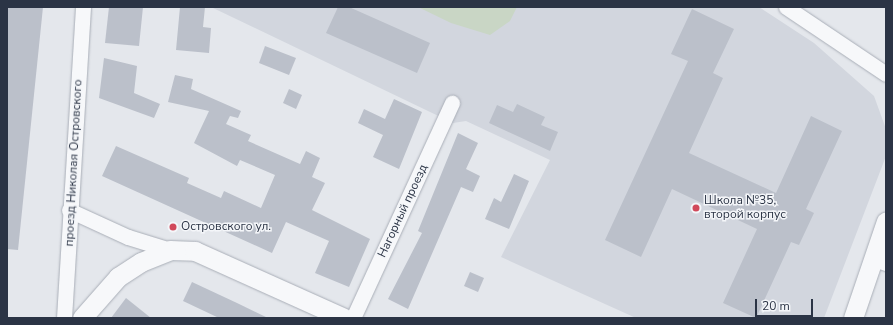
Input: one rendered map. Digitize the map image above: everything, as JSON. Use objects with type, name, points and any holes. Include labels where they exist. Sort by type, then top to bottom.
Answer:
[{"type":"street","name":"проезд Николая Островского","points":[[64,318],[69,210],[83,7]]},
{"type":"street","points":[[786,7],[886,74]]},
{"type":"street","name":"Нагорный проезд","points":[[353,318],[452,103]]},
{"type":"street","points":[[69,210],[128,236],[170,250],[195,251],[344,318]]},
{"type":"street","points":[[853,318],[879,260],[886,221]]},
{"type":"street","points":[[82,318],[118,277],[141,262],[170,250]]},
{"type":"shaded area","name":"Школа №35, второй корпус","points":[[211,7],[759,7],[814,43],[874,96],[886,129],[886,156],[824,318],[636,318],[501,257],[550,160],[466,121],[453,123]]},
{"type":"green space","points":[[418,7],[517,7],[510,21],[490,35],[451,23]]},
{"type":"building","points":[[8,7],[43,7],[18,250],[7,249]]},
{"type":"building","points":[[109,7],[143,7],[139,46],[105,43]]},
{"type":"building","points":[[180,7],[205,7],[203,27],[211,28],[209,53],[176,50]]},
{"type":"building","points":[[338,7],[349,7],[430,43],[417,73],[326,33]]},
{"type":"building","points":[[692,9],[734,29],[713,73],[723,78],[689,153],[776,193],[811,116],[842,131],[806,209],[814,213],[799,245],[791,242],[756,318],[723,303],[757,229],[672,189],[641,257],[605,240],[688,61],[671,54]]},
{"type":"building","points":[[265,46],[296,58],[289,75],[259,63]]},
{"type":"building","points":[[104,58],[137,66],[134,93],[160,104],[154,118],[99,98]]},
{"type":"building","points":[[175,75],[193,79],[191,89],[241,111],[238,118],[230,116],[226,124],[251,135],[248,141],[300,164],[306,151],[320,158],[312,177],[325,183],[312,210],[370,239],[349,287],[315,273],[329,241],[286,222],[272,253],[102,176],[116,146],[189,178],[187,183],[221,198],[224,191],[261,208],[275,175],[240,160],[237,166],[194,143],[209,111],[168,102]]},
{"type":"building","points":[[289,89],[302,95],[296,109],[283,103]]},
{"type":"building","points":[[394,99],[422,112],[399,169],[373,157],[383,135],[358,123],[364,109],[385,119]]},
{"type":"building","points":[[517,104],[545,117],[541,125],[558,132],[550,151],[489,123],[497,105],[513,112]]},
{"type":"building","points":[[458,133],[478,143],[466,169],[480,176],[473,192],[461,187],[408,309],[388,299],[422,233],[418,231]]},
{"type":"building","points":[[514,174],[529,181],[509,229],[485,219],[494,198],[501,202]]},
{"type":"building","points":[[470,272],[484,278],[478,292],[464,286]]},
{"type":"building","points":[[192,282],[268,318],[219,318],[183,301]]},
{"type":"building","points":[[126,298],[151,318],[111,318]]},
{"type":"place","name":"Школа №35, второй корпус","points":[[696,208]]},
{"type":"place","name":"Островского ул.","points":[[173,227]]}]
